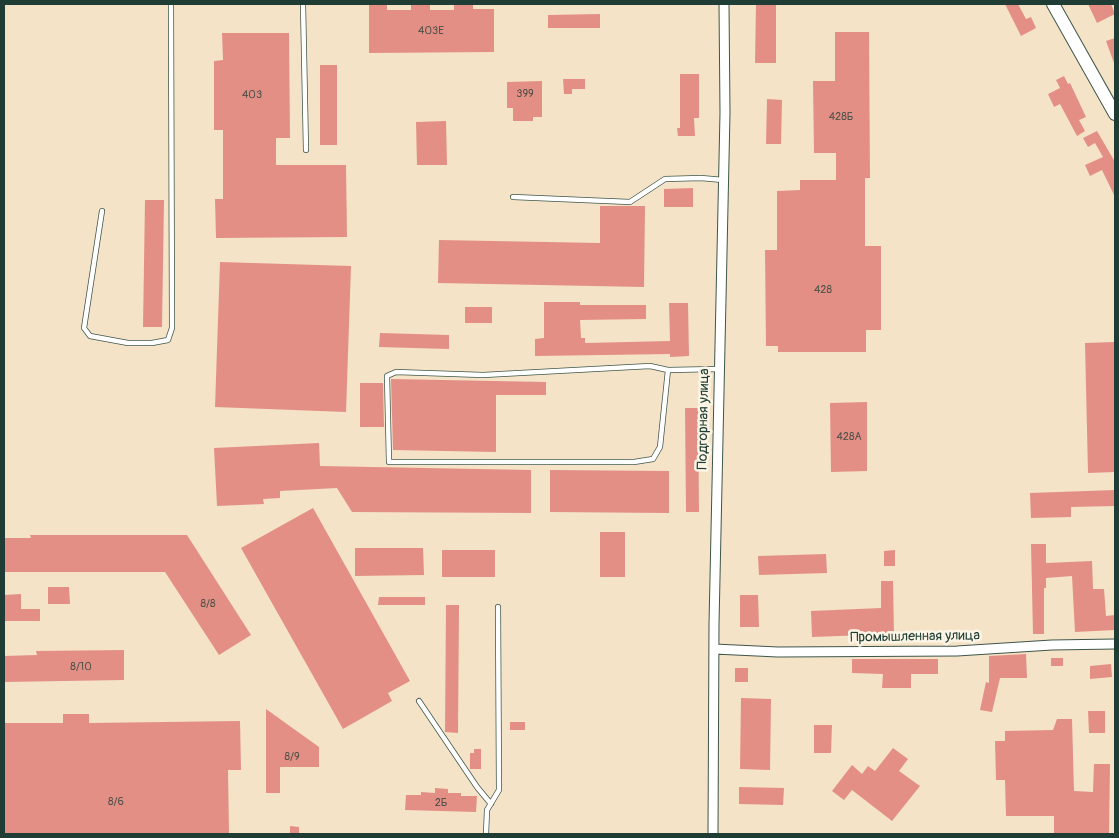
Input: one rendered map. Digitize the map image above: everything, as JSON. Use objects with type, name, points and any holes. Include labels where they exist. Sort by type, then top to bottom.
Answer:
[{"type":"street","name":"Подгорная улица","points":[[713,834],[714,649],[725,113],[724,4]]},
{"type":"street","points":[[1053,4],[1115,114]]},
{"type":"street","name":"Промышленная улица","points":[[714,649],[778,652],[938,651],[1115,644]]},
{"type":"lane","points":[[102,211],[84,328],[90,336],[128,343],[152,343],[168,340],[172,328],[171,4]]},
{"type":"lane","points":[[303,4],[306,150]]},
{"type":"lane","points":[[513,198],[630,202],[666,179],[701,178],[723,180]]},
{"type":"lane","points":[[668,370],[660,447],[653,458],[634,462],[388,462],[387,376],[396,372],[483,375],[650,366],[668,370],[719,369]]},
{"type":"lane","points":[[486,834],[487,810],[499,790],[498,607]]},
{"type":"lane","points":[[419,701],[477,787],[491,804]]},
{"type":"building","points":[[369,4],[387,4],[387,10],[411,10],[411,4],[430,4],[430,10],[454,10],[454,4],[473,4],[473,9],[494,9],[494,52],[369,53]]},
{"type":"building","points":[[756,4],[776,4],[776,63],[755,63]]},
{"type":"building","points":[[1005,4],[1018,4],[1026,19],[1031,17],[1036,28],[1021,36]]},
{"type":"building","points":[[1088,4],[1111,4],[1115,14],[1097,23]]},
{"type":"building","points":[[600,14],[600,28],[548,28],[548,15]]},
{"type":"building","points":[[835,32],[869,32],[870,178],[865,178],[865,246],[881,246],[881,330],[866,330],[866,352],[778,352],[778,346],[766,346],[765,250],[777,250],[777,191],[800,190],[800,180],[836,180],[836,153],[814,153],[813,81],[835,81]]},
{"type":"building","points":[[222,33],[289,33],[290,138],[276,138],[276,165],[346,165],[347,237],[216,238],[215,199],[223,199],[223,130],[214,130],[214,61],[223,60]]},
{"type":"building","points":[[1115,38],[1115,63],[1114,63],[1106,41]]},
{"type":"building","points":[[320,65],[337,65],[337,145],[320,145]]},
{"type":"building","points":[[680,74],[699,74],[699,118],[694,118],[695,136],[678,136],[677,128],[680,128]]},
{"type":"building","points":[[1064,76],[1068,84],[1070,83],[1086,117],[1079,120],[1085,131],[1077,136],[1060,104],[1054,107],[1048,94],[1060,88],[1056,80]]},
{"type":"building","points":[[563,79],[585,79],[585,89],[572,89],[572,94],[564,94]]},
{"type":"building","points":[[542,81],[542,117],[533,117],[533,121],[513,121],[513,108],[507,108],[507,82]]},
{"type":"building","points":[[767,99],[782,100],[781,144],[766,144]]},
{"type":"building","points":[[446,121],[447,165],[417,165],[416,122]]},
{"type":"building","points":[[1097,131],[1115,162],[1115,197],[1102,170],[1090,176],[1085,165],[1103,157],[1095,143],[1088,147],[1083,138]]},
{"type":"building","points":[[693,188],[693,207],[664,207],[664,189]]},
{"type":"building","points":[[145,200],[164,200],[162,327],[143,327]]},
{"type":"building","points":[[600,206],[645,206],[644,287],[438,283],[439,240],[600,243]]},
{"type":"building","points":[[220,262],[351,266],[346,412],[215,407]]},
{"type":"building","points":[[544,302],[580,302],[580,305],[646,305],[646,319],[580,320],[581,338],[585,338],[585,343],[670,341],[669,303],[688,303],[689,356],[670,357],[670,354],[535,356],[535,339],[544,338]]},
{"type":"building","points":[[465,307],[492,307],[492,323],[465,323]]},
{"type":"building","points":[[380,333],[449,335],[449,349],[379,347]]},
{"type":"building","points":[[1115,342],[1115,472],[1088,473],[1085,343]]},
{"type":"building","points":[[391,379],[546,382],[546,395],[496,395],[496,452],[393,450]]},
{"type":"building","points":[[360,383],[383,383],[384,427],[360,427]]},
{"type":"building","points":[[867,402],[867,471],[831,472],[830,403]]},
{"type":"building","points":[[685,408],[698,408],[699,512],[686,512]]},
{"type":"building","points":[[319,443],[320,466],[531,470],[531,513],[352,512],[337,488],[280,491],[280,498],[263,499],[264,504],[217,506],[214,448]]},
{"type":"building","points":[[550,470],[669,471],[669,513],[550,512]]},
{"type":"building","points":[[1115,490],[1115,506],[1071,507],[1071,517],[1031,518],[1030,493]]},
{"type":"building","points":[[313,508],[410,681],[388,693],[392,701],[343,729],[241,548]]},
{"type":"building","points":[[600,532],[625,532],[625,577],[600,577]]},
{"type":"building","points":[[30,535],[187,535],[251,635],[219,655],[165,572],[4,572],[4,538],[31,538]]},
{"type":"building","points":[[1031,544],[1046,544],[1046,563],[1092,561],[1093,589],[1104,589],[1106,616],[1115,615],[1115,630],[1075,632],[1072,576],[1046,578],[1046,588],[1044,588],[1044,634],[1033,634]]},
{"type":"building","points":[[355,548],[423,548],[424,575],[355,576]]},
{"type":"building","points":[[442,550],[495,550],[495,577],[442,577]]},
{"type":"building","points":[[895,550],[895,566],[884,566],[884,551]]},
{"type":"building","points":[[826,554],[827,573],[759,575],[758,556]]},
{"type":"building","points":[[881,581],[893,581],[894,634],[812,637],[811,611],[881,608]]},
{"type":"building","points":[[48,587],[69,587],[70,604],[48,604]]},
{"type":"building","points":[[21,594],[21,609],[40,609],[40,621],[4,621],[4,595]]},
{"type":"building","points":[[740,595],[758,595],[759,627],[740,627]]},
{"type":"building","points":[[379,597],[425,597],[425,605],[378,605]]},
{"type":"building","points":[[446,605],[459,605],[458,733],[445,732]]},
{"type":"building","points":[[124,650],[124,680],[4,682],[4,656],[37,655],[36,651]]},
{"type":"building","points":[[1026,654],[1027,678],[1000,678],[992,712],[980,710],[986,682],[989,683],[989,656]]},
{"type":"building","points":[[1051,658],[1063,658],[1063,666],[1051,666]]},
{"type":"building","points":[[852,659],[938,659],[938,674],[911,674],[911,688],[882,688],[883,674],[852,673]]},
{"type":"building","points":[[1111,664],[1112,677],[1090,679],[1090,666]]},
{"type":"building","points":[[735,668],[748,668],[748,682],[735,682]]},
{"type":"building","points":[[741,698],[771,699],[770,770],[740,769]]},
{"type":"building","points":[[266,709],[319,747],[319,767],[280,767],[280,793],[266,793]]},
{"type":"building","points":[[1088,711],[1105,711],[1105,733],[1089,733]]},
{"type":"building","points":[[63,714],[89,714],[89,723],[240,721],[241,770],[228,770],[229,834],[4,834],[4,723],[63,723]]},
{"type":"building","points":[[1057,719],[1072,719],[1074,791],[1093,792],[1094,764],[1110,764],[1109,834],[1054,834],[1054,816],[1006,816],[1005,780],[996,780],[995,741],[1005,741],[1005,731],[1053,730]]},
{"type":"building","points":[[510,722],[525,722],[525,730],[510,730]]},
{"type":"building","points":[[814,725],[832,725],[831,753],[814,753]]},
{"type":"building","points":[[893,748],[908,759],[899,771],[920,786],[892,821],[852,790],[844,800],[832,791],[852,765],[862,774],[868,766],[875,771]]},
{"type":"building","points":[[474,749],[481,749],[481,769],[470,769],[470,753],[474,753]]},
{"type":"building","points":[[739,787],[784,788],[783,805],[739,804]]},
{"type":"building","points":[[435,788],[448,789],[448,793],[461,793],[461,796],[477,796],[476,812],[405,810],[406,795],[421,795],[421,792],[435,793]]},
{"type":"building","points":[[290,826],[299,827],[299,834],[290,834]]}]
